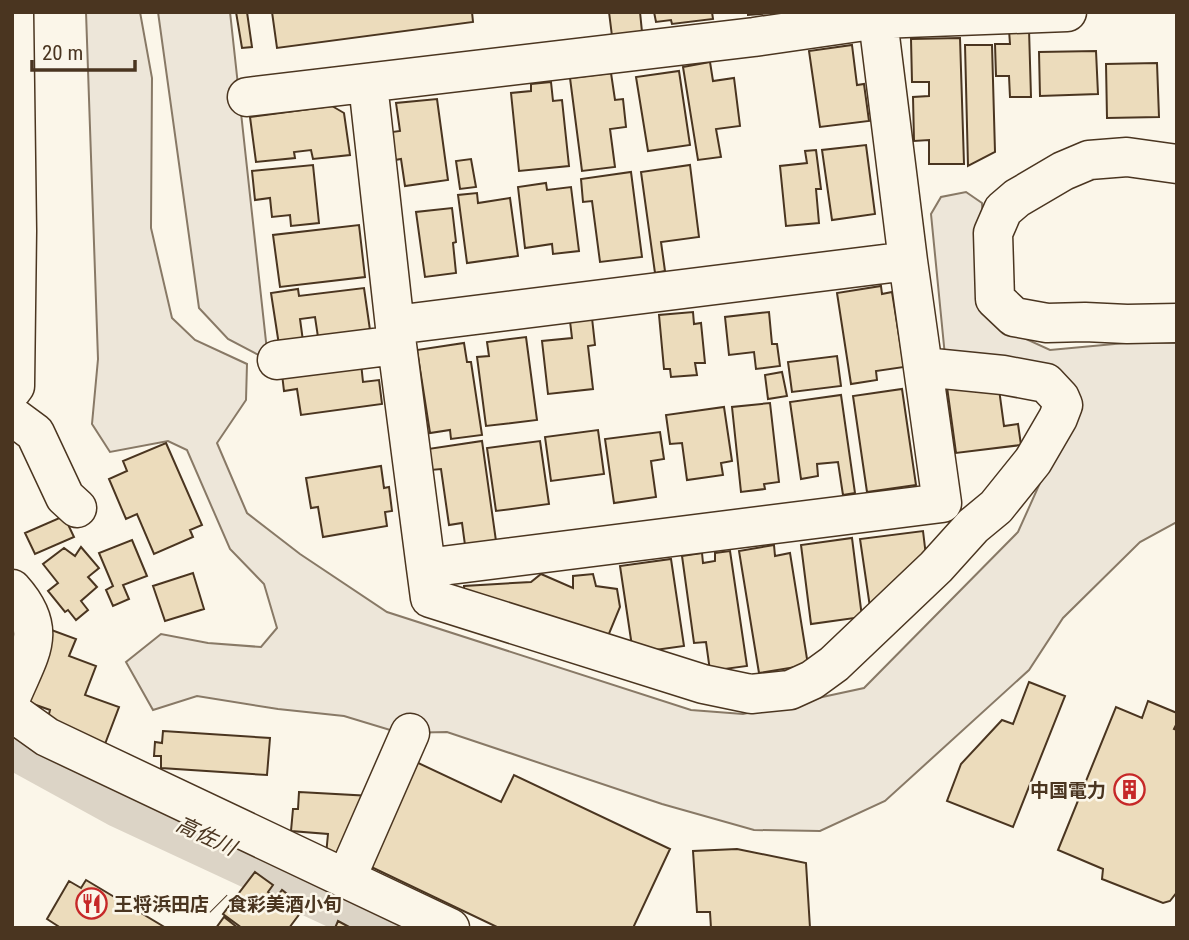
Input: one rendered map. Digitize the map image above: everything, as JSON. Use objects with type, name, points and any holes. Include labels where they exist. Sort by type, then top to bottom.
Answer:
[{"type":"street","points":[[12,390],[15,386],[17,230],[14,12]]},
{"type":"street","points":[[247,97],[754,37],[878,16],[1067,12]]},
{"type":"street","points":[[878,16],[908,261],[949,552]]},
{"type":"street","points":[[368,84],[396,335],[430,598],[703,684],[751,694],[790,690],[834,664],[936,567],[973,526],[996,507],[1033,461],[1063,405],[1046,383],[1003,375],[923,367]]},
{"type":"street","points":[[1177,164],[1127,156],[1089,160],[1063,171],[1017,198],[1003,210],[993,233],[995,299],[1014,317],[1047,323],[1177,323]]},
{"type":"street","points":[[276,360],[396,335],[908,261]]},
{"type":"street","points":[[12,416],[36,433],[65,497],[77,508]]},
{"type":"street","points":[[426,568],[942,503]]},
{"type":"street","points":[[12,589],[26,604],[33,624],[34,646],[12,695]]},
{"type":"street","points":[[12,712],[47,737],[450,928]]},
{"type":"street","points":[[346,879],[410,733]]},
{"type":"shaded area","points":[[86,12],[140,12],[152,78],[151,228],[172,318],[195,340],[247,364],[246,400],[217,443],[247,513],[300,554],[387,612],[691,710],[743,714],[864,688],[1018,532],[1053,454],[1080,403],[945,356],[931,214],[941,197],[966,192],[982,203],[987,311],[1002,328],[1050,350],[1136,342],[1177,343],[1177,522],[1140,542],[1063,618],[1029,670],[885,801],[820,831],[754,830],[662,804],[447,732],[400,733],[344,716],[197,696],[153,710],[126,662],[161,634],[208,643],[261,647],[277,628],[264,584],[230,549],[187,450],[168,441],[110,452],[92,424],[98,359]]},
{"type":"shaded area","points":[[158,12],[230,12],[268,360],[228,339],[199,308]]},
{"type":"building","points":[[236,12],[247,12],[252,47],[242,48]]},
{"type":"building","points":[[272,12],[472,12],[473,22],[277,48]]},
{"type":"building","points":[[609,12],[640,12],[642,32],[612,36]]},
{"type":"building","points":[[654,12],[712,12],[713,19],[672,24],[671,20],[656,22]]},
{"type":"building","points":[[748,12],[785,12],[748,15]]},
{"type":"building","points":[[1029,29],[1031,97],[1010,97],[1009,76],[996,76],[995,44],[1010,44],[1009,30]]},
{"type":"building","points":[[960,38],[964,164],[929,164],[929,140],[914,141],[913,97],[929,96],[929,82],[912,82],[911,39]]},
{"type":"building","points":[[852,45],[857,85],[864,84],[869,121],[820,127],[809,51]]},
{"type":"building","points":[[965,45],[992,45],[995,152],[968,166]]},
{"type":"building","points":[[1096,51],[1098,94],[1040,96],[1039,52]]},
{"type":"building","points":[[710,62],[713,81],[734,78],[740,126],[716,129],[721,157],[698,160],[683,67]]},
{"type":"building","points":[[1157,63],[1159,117],[1107,118],[1106,64]]},
{"type":"building","points":[[679,71],[690,145],[648,151],[636,77]]},
{"type":"building","points":[[611,73],[615,100],[623,99],[626,127],[610,129],[615,167],[582,171],[570,78]]},
{"type":"building","points":[[551,82],[553,101],[562,100],[569,166],[519,171],[511,93],[531,91],[531,84]]},
{"type":"building","points":[[437,99],[448,180],[405,186],[401,159],[395,160],[392,132],[400,131],[396,103]]},
{"type":"building","points":[[332,106],[344,113],[350,155],[313,159],[311,150],[294,152],[295,158],[256,162],[250,117]]},
{"type":"building","points":[[866,145],[875,214],[832,220],[822,150]]},
{"type":"building","points":[[816,150],[821,189],[816,189],[819,223],[786,226],[780,166],[807,163],[805,151]]},
{"type":"building","points":[[471,159],[476,187],[460,189],[456,161]]},
{"type":"building","points":[[313,165],[319,223],[291,226],[290,215],[272,217],[270,198],[255,200],[252,171]]},
{"type":"building","points":[[690,165],[699,237],[661,242],[665,271],[655,273],[641,172]]},
{"type":"building","points":[[631,172],[642,257],[600,262],[592,201],[583,202],[581,179]]},
{"type":"building","points":[[546,183],[547,190],[571,187],[579,251],[553,254],[552,244],[525,248],[518,187]]},
{"type":"building","points":[[477,193],[478,203],[510,198],[518,256],[467,263],[458,195]]},
{"type":"building","points":[[452,208],[456,273],[425,277],[416,212]]},
{"type":"building","points":[[359,225],[365,277],[280,287],[273,235]]},
{"type":"building","points":[[881,286],[882,294],[892,292],[904,367],[876,371],[877,380],[851,384],[837,293]]},
{"type":"building","points":[[364,288],[370,330],[318,337],[315,317],[300,319],[303,341],[279,345],[271,293],[298,289],[299,296]]},
{"type":"building","points":[[693,312],[694,324],[701,323],[705,363],[695,363],[697,375],[671,377],[670,369],[664,369],[659,315]]},
{"type":"building","points":[[769,312],[772,344],[777,344],[780,366],[756,369],[754,352],[729,355],[725,317]]},
{"type":"building","points":[[592,318],[595,345],[588,346],[593,389],[548,394],[542,341],[572,338],[570,321]]},
{"type":"building","points":[[526,337],[537,420],[486,426],[477,357],[489,356],[487,342]]},
{"type":"building","points":[[464,343],[467,362],[471,362],[482,435],[451,439],[450,430],[430,433],[417,350]]},
{"type":"building","points":[[837,356],[841,386],[792,392],[788,362]]},
{"type":"building","points":[[361,363],[363,382],[379,380],[382,404],[301,415],[297,389],[284,391],[282,374]]},
{"type":"building","points":[[782,372],[787,396],[768,399],[765,375]]},
{"type":"building","points":[[975,383],[976,392],[999,389],[1004,426],[1018,424],[1021,445],[956,453],[947,387]]},
{"type":"building","points":[[902,389],[916,485],[867,492],[853,396]]},
{"type":"building","points":[[841,395],[855,493],[843,495],[838,462],[817,464],[818,476],[801,479],[790,402]]},
{"type":"building","points":[[770,403],[779,482],[764,484],[765,489],[741,492],[732,407]]},
{"type":"building","points":[[724,407],[732,461],[721,463],[723,475],[687,480],[682,443],[670,444],[666,415]]},
{"type":"building","points":[[598,430],[604,474],[551,481],[545,437]]},
{"type":"building","points":[[660,432],[664,459],[651,461],[656,497],[614,503],[605,439]]},
{"type":"building","points":[[482,441],[496,541],[465,545],[462,523],[449,525],[441,469],[431,470],[428,449]]},
{"type":"building","points":[[540,441],[549,504],[496,511],[487,448]]},
{"type":"building","points":[[166,443],[202,525],[190,530],[193,537],[154,554],[137,514],[126,519],[109,479],[127,471],[123,461]]},
{"type":"building","points":[[381,466],[384,488],[389,487],[392,511],[385,512],[387,526],[323,537],[318,507],[311,508],[306,478]]},
{"type":"building","points":[[64,516],[74,537],[35,554],[25,533]]},
{"type":"building","points":[[923,531],[926,556],[871,614],[860,539]]},
{"type":"building","points":[[852,538],[862,617],[811,624],[801,545]]},
{"type":"building","points":[[132,540],[147,576],[123,585],[129,599],[113,606],[106,590],[113,586],[99,553]]},
{"type":"building","points":[[774,545],[775,556],[790,553],[808,665],[759,673],[739,551]]},
{"type":"building","points":[[81,547],[99,568],[88,577],[97,587],[81,601],[88,610],[76,620],[68,610],[65,612],[48,591],[58,583],[43,564],[64,548],[75,556]]},
{"type":"building","points":[[730,551],[747,666],[710,671],[706,642],[694,643],[682,556],[702,553],[703,563],[715,561],[715,553]]},
{"type":"building","points":[[671,559],[684,646],[633,653],[620,566]]},
{"type":"building","points":[[193,573],[204,609],[165,621],[153,586]]},
{"type":"building","points":[[541,574],[573,588],[573,576],[593,574],[596,586],[617,589],[620,607],[606,641],[464,597],[464,586],[531,582]]},
{"type":"building","points":[[46,628],[76,639],[69,656],[96,666],[85,695],[119,707],[105,744],[47,722],[50,710],[19,699]]},
{"type":"building","points":[[1029,682],[1065,696],[1013,827],[947,801],[961,764],[1002,720],[1013,724]]},
{"type":"building","name":"中国電力","points":[[1148,701],[1177,713],[1174,729],[1177,730],[1177,892],[1170,901],[1163,903],[1102,879],[1103,869],[1058,850],[1116,707],[1142,718]]},
{"type":"building","points":[[163,731],[270,738],[267,775],[161,768],[161,756],[154,756],[155,742],[162,743]]},
{"type":"building","points":[[414,761],[501,802],[514,775],[670,849],[633,928],[499,928],[365,864]]},
{"type":"building","points":[[299,792],[371,796],[344,856],[326,855],[328,834],[291,831],[293,809],[298,809]]},
{"type":"building","points":[[737,849],[806,863],[810,928],[711,928],[710,912],[697,912],[693,851]]},
{"type":"building","points":[[255,872],[273,885],[268,892],[276,898],[282,890],[295,900],[291,905],[301,912],[289,928],[242,928],[223,914]]},
{"type":"building","name":"王将浜田店／食彩美酒小旬","points":[[86,880],[166,928],[61,928],[47,919],[69,881],[81,888]]},
{"type":"building","points":[[224,917],[238,928],[216,928]]},
{"type":"building","points":[[338,921],[351,928],[335,928]]},
{"type":"waterway","name":"高佐川","points":[[14,737],[123,797],[405,928]]},
{"type":"place","name":"中国電力","points":[[1129,790]]},
{"type":"place","name":"王将浜田店／食彩美酒小旬","points":[[91,904]]}]
